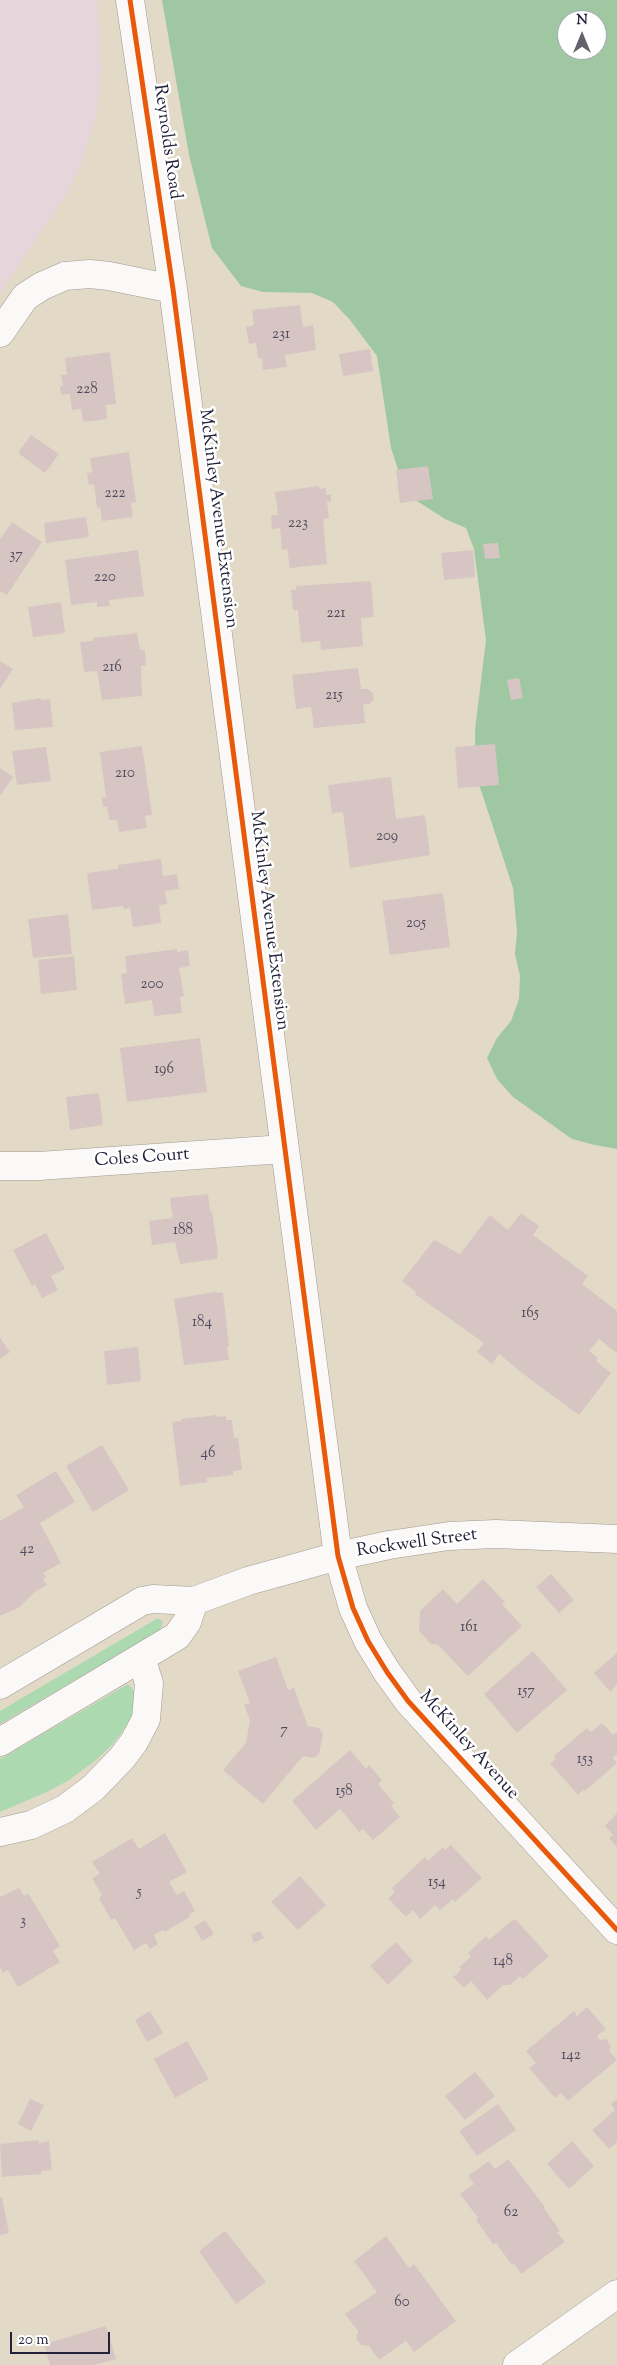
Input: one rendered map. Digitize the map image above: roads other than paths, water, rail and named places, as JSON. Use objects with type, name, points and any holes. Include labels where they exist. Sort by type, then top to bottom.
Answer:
[{"type":"street","name":"Reynolds Road","points":[[130,0],[173,289]]},
{"type":"street","points":[[4,327],[32,291],[65,276],[90,274],[109,276],[173,289]]},
{"type":"street","name":"McKinley Avenue Extension","points":[[173,289],[338,1556]]},
{"type":"street","name":"Coles Court","points":[[0,1166],[39,1166],[284,1149]]},
{"type":"street","name":"Rockwell Street","points":[[0,1685],[142,1601],[168,1598],[194,1601],[248,1581],[338,1556],[389,1545],[449,1536],[496,1534],[617,1539]]},
{"type":"street","name":"McKinley Avenue","points":[[338,1556],[354,1608],[368,1641],[408,1701],[617,1930]]},
{"type":"street","points":[[0,1742],[177,1636],[184,1629],[194,1601]]},
{"type":"street","points":[[0,1832],[31,1824],[65,1809],[93,1788],[122,1758],[134,1742],[146,1719],[150,1683],[141,1658]]},
{"type":"street","points":[[517,2365],[617,2294]]}]
